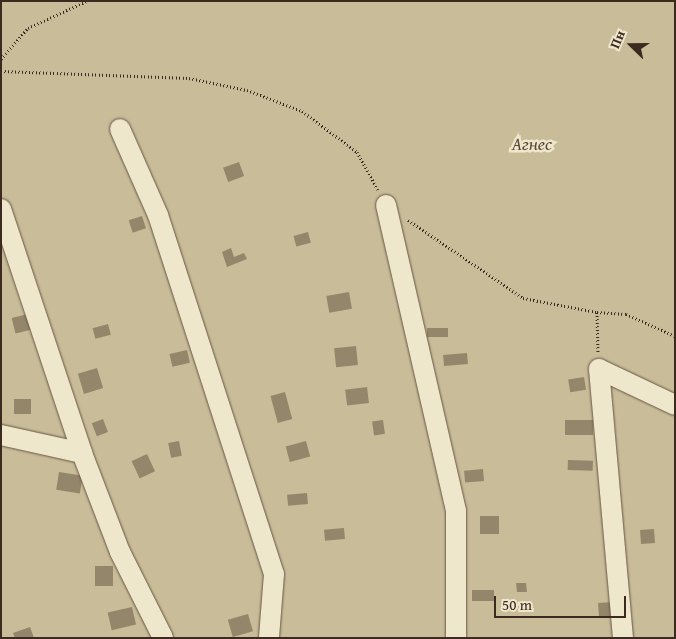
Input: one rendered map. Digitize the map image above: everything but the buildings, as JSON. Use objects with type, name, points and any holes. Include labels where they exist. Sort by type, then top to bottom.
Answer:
[{"type":"lane","points":[[120,129],[158,216],[274,574],[269,638]]},
{"type":"lane","points":[[386,206],[456,511],[456,638]]},
{"type":"lane","points":[[1,209],[82,454],[120,552],[163,638]]},
{"type":"lane","points":[[599,368],[675,406]]},
{"type":"lane","points":[[599,368],[624,638]]},
{"type":"lane","points":[[1,435],[82,454]]},
{"type":"path","points":[[1,59],[28,28],[87,1]]},
{"type":"path","points":[[1,71],[189,78],[247,90],[302,111],[357,152],[386,206],[523,298],[597,312],[626,314],[675,336]]},
{"type":"path","points":[[597,312],[599,368]]},
{"type":"green space","name":"Агнес","points":[[1,1],[675,1],[675,638],[1,638]]}]
